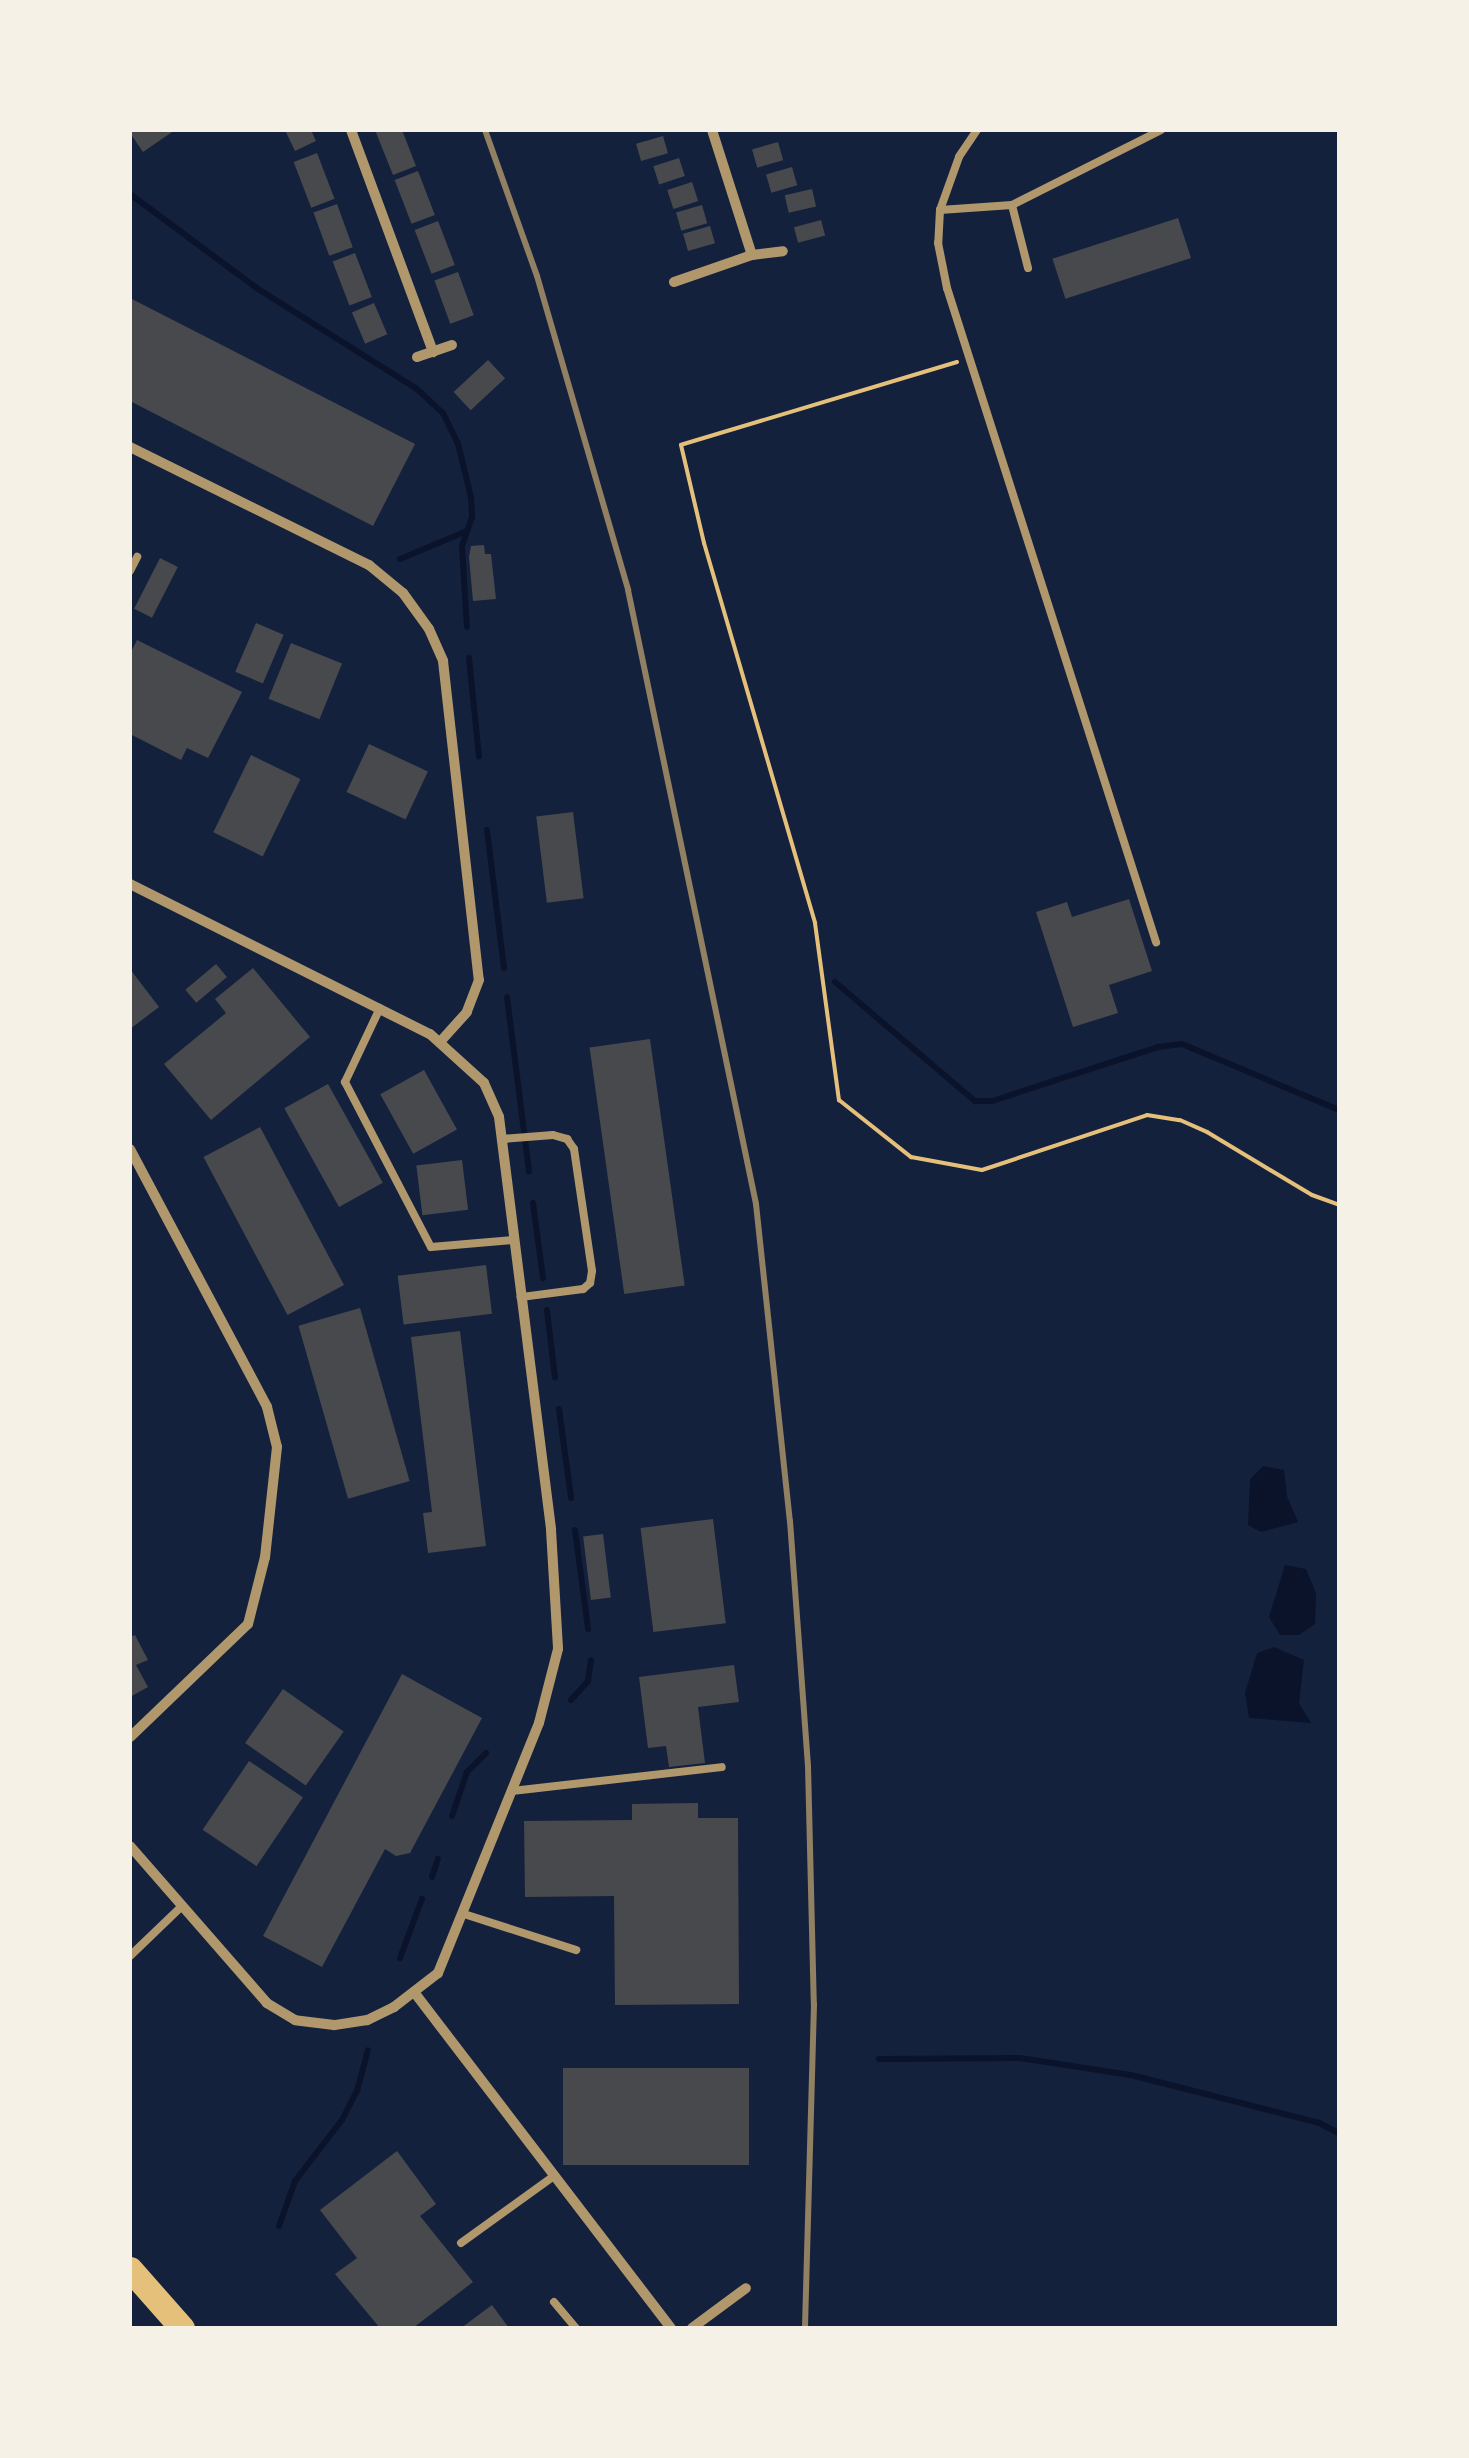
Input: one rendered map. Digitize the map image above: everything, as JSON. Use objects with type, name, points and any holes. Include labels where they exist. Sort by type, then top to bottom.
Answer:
[{"type":"highway","points":[[130,2269],[182,2328]]},
{"type":"street","points":[[350,130],[433,352]]},
{"type":"street","points":[[712,130],[752,255]]},
{"type":"street","points":[[674,282],[752,255],[783,250]]},
{"type":"street","points":[[417,357],[452,345]]},
{"type":"street","points":[[130,448],[370,565],[402,593],[429,629],[443,662],[479,980],[467,1012],[440,1042]]},
{"type":"street","points":[[130,884],[380,1007],[440,1042],[484,1082],[499,1117],[502,1139],[551,1530],[558,1649],[539,1722],[438,1973],[367,2020],[334,2025],[295,2020],[266,2003],[130,1846]]},
{"type":"street","points":[[130,1149],[268,1407],[277,1447],[265,1557],[248,1624],[130,1737]]},
{"type":"street","points":[[414,1992],[671,2328]]},
{"type":"street","points":[[692,2328],[746,2288]]},
{"type":"lane","points":[[977,130],[959,156],[940,210],[938,243],[947,288],[1156,942]]},
{"type":"lane","points":[[940,210],[1012,205],[1161,130]]},
{"type":"lane","points":[[1012,205],[1028,268]]},
{"type":"lane","points":[[130,570],[137,558]]},
{"type":"lane","points":[[380,1007],[345,1082],[431,1247],[513,1240]]},
{"type":"lane","points":[[502,1139],[553,1135],[567,1139],[574,1150],[592,1271],[590,1283],[583,1289],[519,1298]]},
{"type":"lane","points":[[512,1791],[722,1766]]},
{"type":"lane","points":[[130,1956],[182,1906]]},
{"type":"lane","points":[[464,1914],[576,1950]]},
{"type":"lane","points":[[461,2244],[554,2176]]},
{"type":"lane","points":[[554,2302],[576,2328]]},
{"type":"path","points":[[972,357],[681,446],[704,543],[815,923],[839,1100],[911,1157],[982,1170],[1146,1116],[1180,1120],[1208,1132],[1312,1195],[1339,1205]]},
{"type":"water","points":[[1263,1466],[1284,1470],[1287,1496],[1298,1522],[1261,1532],[1248,1525],[1250,1479]]},
{"type":"water","points":[[1285,1565],[1306,1569],[1316,1593],[1315,1624],[1299,1635],[1280,1635],[1269,1617]]},
{"type":"water","points":[[1274,1647],[1304,1660],[1299,1703],[1311,1723],[1249,1718],[1245,1693],[1257,1653]]},
{"type":"building","points":[[132,130],[175,130],[143,152],[130,133]]},
{"type":"building","points":[[285,130],[311,130],[316,141],[295,151]]},
{"type":"building","points":[[375,130],[402,130],[416,166],[393,175]]},
{"type":"building","points":[[663,136],[668,153],[641,161],[636,144]]},
{"type":"building","points":[[778,142],[783,160],[757,168],[752,149]]},
{"type":"building","points":[[317,153],[335,199],[311,208],[294,162]]},
{"type":"building","points":[[679,158],[685,176],[659,184],[653,166]]},
{"type":"building","points":[[792,167],[797,185],[771,193],[766,174]]},
{"type":"building","points":[[418,171],[435,215],[412,224],[395,180]]},
{"type":"building","points":[[692,182],[698,201],[673,209],[667,190]]},
{"type":"building","points":[[812,189],[816,207],[789,213],[785,195]]},
{"type":"building","points":[[337,204],[353,247],[329,256],[314,213]]},
{"type":"building","points":[[702,205],[707,223],[681,231],[676,212]]},
{"type":"building","points":[[1178,218],[1191,258],[1065,299],[1052,259]]},
{"type":"building","points":[[821,220],[825,235],[798,243],[794,227]]},
{"type":"building","points":[[438,221],[455,265],[432,274],[415,230]]},
{"type":"building","points":[[710,226],[715,243],[688,251],[683,234]]},
{"type":"building","points":[[355,253],[372,297],[349,305],[333,262]]},
{"type":"building","points":[[458,272],[474,315],[450,324],[435,281]]},
{"type":"building","points":[[130,298],[415,444],[373,526],[130,401]]},
{"type":"building","points":[[374,303],[387,334],[365,344],[352,312]]},
{"type":"building","points":[[488,360],[505,378],[471,410],[454,392]]},
{"type":"building","points":[[484,545],[485,554],[491,554],[496,599],[473,601],[471,546]]},
{"type":"building","points":[[160,558],[178,567],[152,618],[134,609]]},
{"type":"building","points":[[256,623],[284,635],[263,684],[235,672]]},
{"type":"building","points":[[137,640],[242,692],[208,758],[187,748],[181,760],[130,734],[130,654]]},
{"type":"building","points":[[291,643],[342,664],[320,719],[269,699]]},
{"type":"building","points":[[369,744],[428,771],[406,820],[347,792]]},
{"type":"building","points":[[251,755],[300,779],[263,856],[213,832]]},
{"type":"building","points":[[573,812],[584,898],[547,903],[536,817]]},
{"type":"building","points":[[1129,899],[1152,971],[1109,985],[1118,1013],[1073,1027],[1036,912],[1067,902],[1072,917]]},
{"type":"building","points":[[216,964],[227,977],[196,1003],[185,990]]},
{"type":"building","points":[[253,968],[310,1037],[211,1120],[164,1064],[226,1013],[215,999]]},
{"type":"building","points":[[130,969],[159,1007],[130,1029]]},
{"type":"building","points":[[650,1039],[685,1286],[624,1294],[590,1047]]},
{"type":"building","points":[[424,1070],[457,1129],[413,1154],[380,1094]]},
{"type":"building","points":[[328,1084],[383,1183],[339,1207],[284,1108]]},
{"type":"building","points":[[260,1127],[344,1285],[288,1315],[203,1157]]},
{"type":"building","points":[[462,1160],[468,1210],[422,1215],[416,1166]]},
{"type":"building","points":[[486,1265],[492,1314],[404,1324],[398,1276]]},
{"type":"building","points":[[360,1308],[410,1481],[348,1499],[298,1326]]},
{"type":"building","points":[[460,1331],[486,1546],[428,1553],[423,1513],[432,1512],[411,1337]]},
{"type":"building","points":[[713,1519],[726,1623],[653,1632],[641,1528]]},
{"type":"building","points":[[603,1534],[611,1598],[591,1600],[583,1536]]},
{"type":"building","points":[[135,1635],[148,1660],[136,1665],[148,1687],[130,1697],[130,1637]]},
{"type":"building","points":[[734,1665],[739,1702],[698,1707],[705,1763],[669,1767],[666,1746],[648,1748],[639,1677]]},
{"type":"building","points":[[402,1674],[482,1718],[410,1853],[396,1856],[385,1849],[322,1967],[263,1936]]},
{"type":"building","points":[[283,1689],[344,1731],[306,1786],[245,1743]]},
{"type":"building","points":[[249,1761],[303,1797],[256,1866],[203,1830]]},
{"type":"building","points":[[698,1803],[698,1818],[738,1818],[739,2004],[615,2005],[614,1896],[525,1897],[524,1821],[632,1820],[632,1804]]},
{"type":"building","points":[[563,2068],[749,2068],[749,2165],[563,2165]]},
{"type":"building","points":[[397,2151],[436,2204],[420,2216],[473,2282],[413,2328],[380,2328],[335,2274],[357,2258],[320,2210]]},
{"type":"building","points":[[492,2305],[509,2328],[461,2328]]},
{"type":"waterway","points":[[130,194],[255,287],[417,389],[443,413],[458,444],[471,497],[472,517],[462,546],[467,627]]},
{"type":"waterway","points":[[400,559],[465,532]]},
{"type":"waterway","points":[[469,658],[479,756]]},
{"type":"waterway","points":[[487,830],[504,968]]},
{"type":"waterway","points":[[835,982],[975,1101],[992,1101],[1158,1047],[1182,1044],[1339,1110]]},
{"type":"waterway","points":[[507,997],[529,1172]]},
{"type":"waterway","points":[[533,1203],[543,1278]]},
{"type":"waterway","points":[[547,1310],[555,1378]]},
{"type":"waterway","points":[[559,1409],[571,1498]]},
{"type":"waterway","points":[[575,1530],[588,1629]]},
{"type":"waterway","points":[[571,1700],[588,1681],[591,1660]]},
{"type":"waterway","points":[[452,1816],[467,1772],[486,1753]]},
{"type":"waterway","points":[[432,1877],[438,1859]]},
{"type":"waterway","points":[[400,1958],[422,1899]]},
{"type":"waterway","points":[[279,2226],[295,2181],[342,2120],[357,2091],[368,2050]]},
{"type":"waterway","points":[[879,2059],[1020,2058],[1131,2075],[1319,2123],[1339,2133]]},
{"type":"railway","points":[[485,130],[537,276],[628,590],[756,1204],[790,1521],[808,1766],[814,2004],[805,2328]]}]
